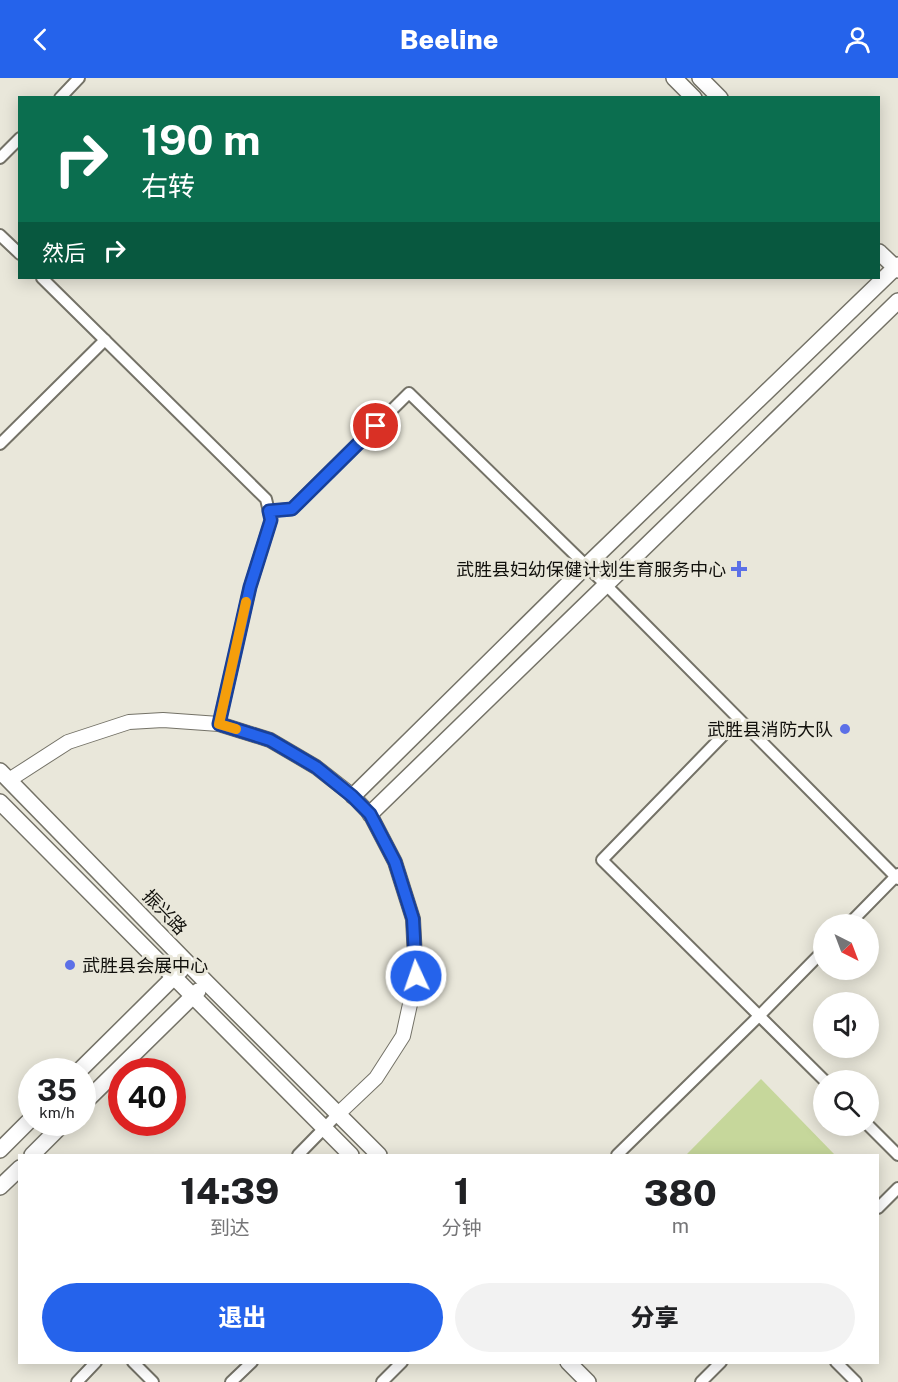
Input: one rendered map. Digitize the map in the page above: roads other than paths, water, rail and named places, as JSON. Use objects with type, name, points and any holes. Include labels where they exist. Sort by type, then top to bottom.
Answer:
[{"type":"main road","points":[[674,78],[692,96]]},
{"type":"main road","points":[[700,78],[718,96]]},
{"type":"main road","points":[[352,796],[881,279],[897,267],[880,253]]},
{"type":"main road","points":[[881,279],[898,295]]},
{"type":"main road","points":[[370,814],[898,301]]},
{"type":"main road","name":"振兴路","points":[[3,780],[378,1154]]},
{"type":"main road","points":[[0,802],[350,1154]]},
{"type":"main road","points":[[92,1058],[187,963]]},
{"type":"main road","points":[[96,1091],[191,996],[207,983]]},
{"type":"main road","points":[[0,1150],[18,1132]]},
{"type":"main road","points":[[33,1154],[51,1136]]},
{"type":"main road","points":[[0,1187],[18,1170]]},
{"type":"main road","points":[[570,1364],[588,1382]]},
{"type":"street","points":[[62,96],[79,78]]},
{"type":"street","points":[[0,158],[18,140]]},
{"type":"street","points":[[0,235],[18,252]]},
{"type":"street","points":[[43,279],[266,499],[271,520],[250,587],[219,724]]},
{"type":"street","points":[[0,444],[105,340]]},
{"type":"street","points":[[269,511],[292,509],[409,393],[606,585],[738,720],[897,876],[859,914]]},
{"type":"street","points":[[3,780],[68,742],[129,722],[163,720],[219,724],[270,740],[316,767],[370,814],[395,862],[413,919],[416,976],[403,1036],[376,1078],[299,1154]]},
{"type":"street","points":[[738,720],[602,860],[814,1070]]},
{"type":"street","points":[[623,1153],[813,961]]},
{"type":"street","points":[[879,1136],[898,1155]]},
{"type":"street","points":[[879,1207],[898,1188]]},
{"type":"street","points":[[77,1382],[94,1364]]},
{"type":"street","points":[[135,1364],[153,1382]]},
{"type":"street","points":[[231,1382],[250,1364]]},
{"type":"street","points":[[382,1382],[400,1364]]},
{"type":"street","points":[[701,1382],[719,1364]]},
{"type":"street","points":[[838,1364],[856,1382]]},
{"type":"place","name":"武胜县妇幼保健计划生育服务中心","points":[[739,569]]},
{"type":"place","name":"武胜县消防大队","points":[[845,729]]},
{"type":"place","name":"武胜县会展中心","points":[[70,965]]}]
